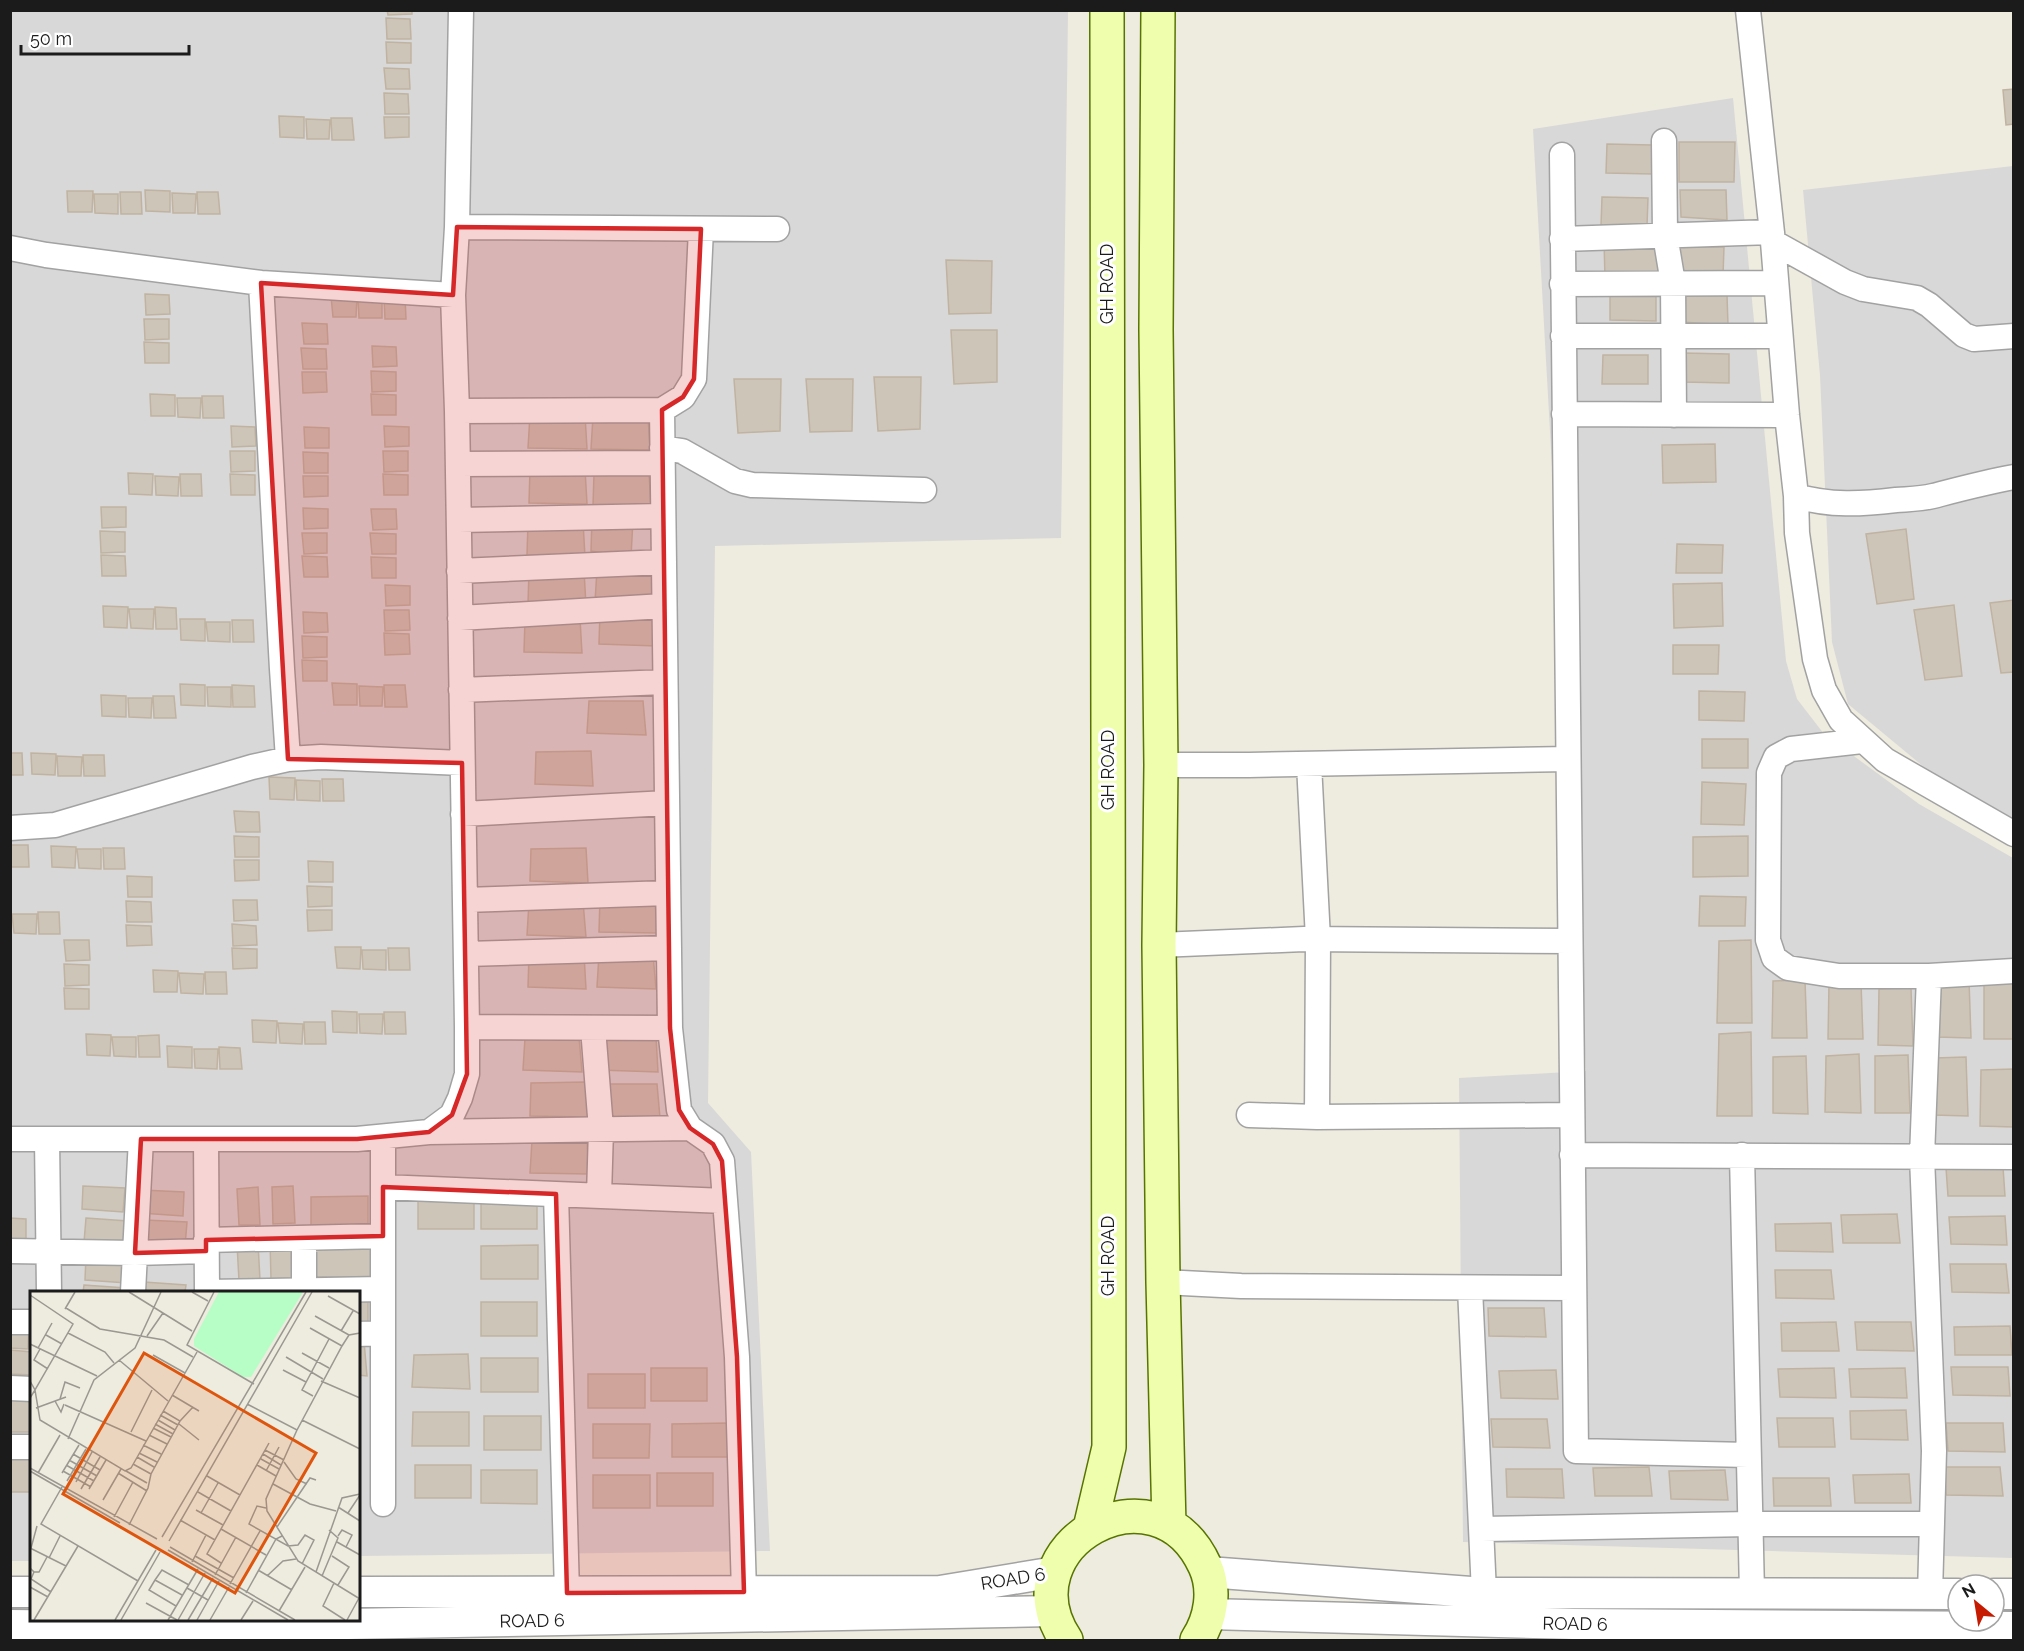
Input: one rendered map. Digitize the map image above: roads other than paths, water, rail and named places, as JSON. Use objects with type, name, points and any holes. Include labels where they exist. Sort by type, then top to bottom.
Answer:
[{"type":"main road","name":"GH ROAD","points":[[1090,1528],[1109,1447],[1107,10]]},
{"type":"main road","points":[[1158,10],[1156,330],[1161,765],[1159,945],[1162,1282],[1169,1525]]},
{"type":"main road","points":[[1066,1641],[1053,1611],[1052,1592],[1055,1572],[1063,1555],[1075,1540],[1090,1528],[1115,1517],[1143,1516],[1169,1525],[1186,1537],[1200,1553],[1208,1572],[1211,1593],[1203,1627]]},
{"type":"street","points":[[429,1132],[452,1115],[467,1074],[458,464],[453,295],[457,227],[461,10]]},
{"type":"street","points":[[1748,10],[1772,237],[1796,496],[1797,533],[1815,659],[1824,690],[1842,720],[1885,760],[2013,834]]},
{"type":"street","points":[[1664,141],[1665,235],[1673,283],[1674,415]]},
{"type":"street","points":[[1562,155],[1576,1451],[1748,1455]]},
{"type":"street","points":[[457,227],[777,229]]},
{"type":"street","points":[[457,411],[662,410],[683,397],[694,380],[701,229]]},
{"type":"street","points":[[1562,239],[1665,235],[1772,237],[1845,282],[1863,289],[1917,298],[1929,305],[1964,335],[1974,339],[2013,336]]},
{"type":"street","points":[[10,248],[46,255],[261,283],[453,295]]},
{"type":"street","points":[[261,283],[288,759]]},
{"type":"street","points":[[1562,284],[1776,283]]},
{"type":"street","points":[[1563,336],[1780,336]]},
{"type":"street","points":[[662,410],[670,1028],[679,1110],[690,1128],[713,1144],[722,1161],[737,1357],[744,1592]]},
{"type":"street","points":[[1564,414],[1787,415]]},
{"type":"street","points":[[458,464],[662,456],[682,451],[735,481],[752,485],[924,490]]},
{"type":"street","points":[[1796,496],[1816,502],[1846,504],[1878,502],[1930,497],[1984,482],[2013,477]]},
{"type":"street","points":[[459,520],[663,516]]},
{"type":"street","points":[[459,571],[664,562]]},
{"type":"street","points":[[460,618],[664,606]]},
{"type":"street","points":[[461,690],[666,682]]},
{"type":"street","points":[[1862,741],[1791,749],[1776,757],[1769,773],[1768,940],[1774,958],[1788,968],[1839,976],[1929,976],[2013,971]]},
{"type":"street","points":[[10,828],[54,825],[252,767],[288,759],[321,757],[462,763]]},
{"type":"street","points":[[1161,765],[1568,759]]},
{"type":"street","points":[[1309,764],[1318,939],[1317,1117]]},
{"type":"street","points":[[463,814],[667,802]]},
{"type":"street","points":[[465,900],[668,893]]},
{"type":"street","points":[[1159,945],[1318,939],[1569,941]]},
{"type":"street","points":[[466,954],[669,948]]},
{"type":"street","points":[[1929,976],[1922,1157],[1934,1451],[1932,1524],[1944,1594]]},
{"type":"street","points":[[467,1027],[670,1028]]},
{"type":"street","points":[[593,1028],[601,1129],[599,1196]]},
{"type":"street","points":[[1249,1115],[1317,1117],[1572,1115]]},
{"type":"street","points":[[10,1138],[357,1139],[429,1132],[690,1128]]},
{"type":"street","points":[[383,1137],[383,1504]]},
{"type":"street","points":[[47,1138],[49,1291]]},
{"type":"street","points":[[133,1291],[141,1139]]},
{"type":"street","points":[[206,1139],[207,1291]]},
{"type":"street","points":[[1572,1155],[2013,1157]]},
{"type":"street","points":[[1742,1155],[1752,1593]]},
{"type":"street","points":[[383,1187],[725,1201]]},
{"type":"street","points":[[556,1194],[567,1593]]},
{"type":"street","points":[[10,1251],[135,1253],[304,1238],[383,1236]]},
{"type":"street","points":[[304,1238],[304,1291]]},
{"type":"street","points":[[1162,1282],[1263,1286],[1574,1288]]},
{"type":"street","points":[[1470,1288],[1484,1593]]},
{"type":"street","points":[[330,1291],[383,1289]]},
{"type":"street","points":[[10,1322],[30,1322]]},
{"type":"street","points":[[360,1334],[383,1333]]},
{"type":"street","points":[[10,1388],[30,1389]]},
{"type":"street","points":[[10,1447],[30,1447]]},
{"type":"street","points":[[1482,1529],[1750,1524],[1932,1524]]},
{"type":"street","name":"ROAD 6","points":[[360,1592],[940,1591],[1055,1572]]},
{"type":"street","name":"ROAD 6","points":[[1208,1572],[1484,1593],[1944,1594]]},
{"type":"street","points":[[10,1592],[30,1592]]},
{"type":"street","name":"ROAD 6","points":[[10,1625],[187,1627],[1053,1611]]},
{"type":"street","name":"ROAD 6","points":[[1203,1627],[1817,1634],[1933,1633],[2013,1627]]}]
